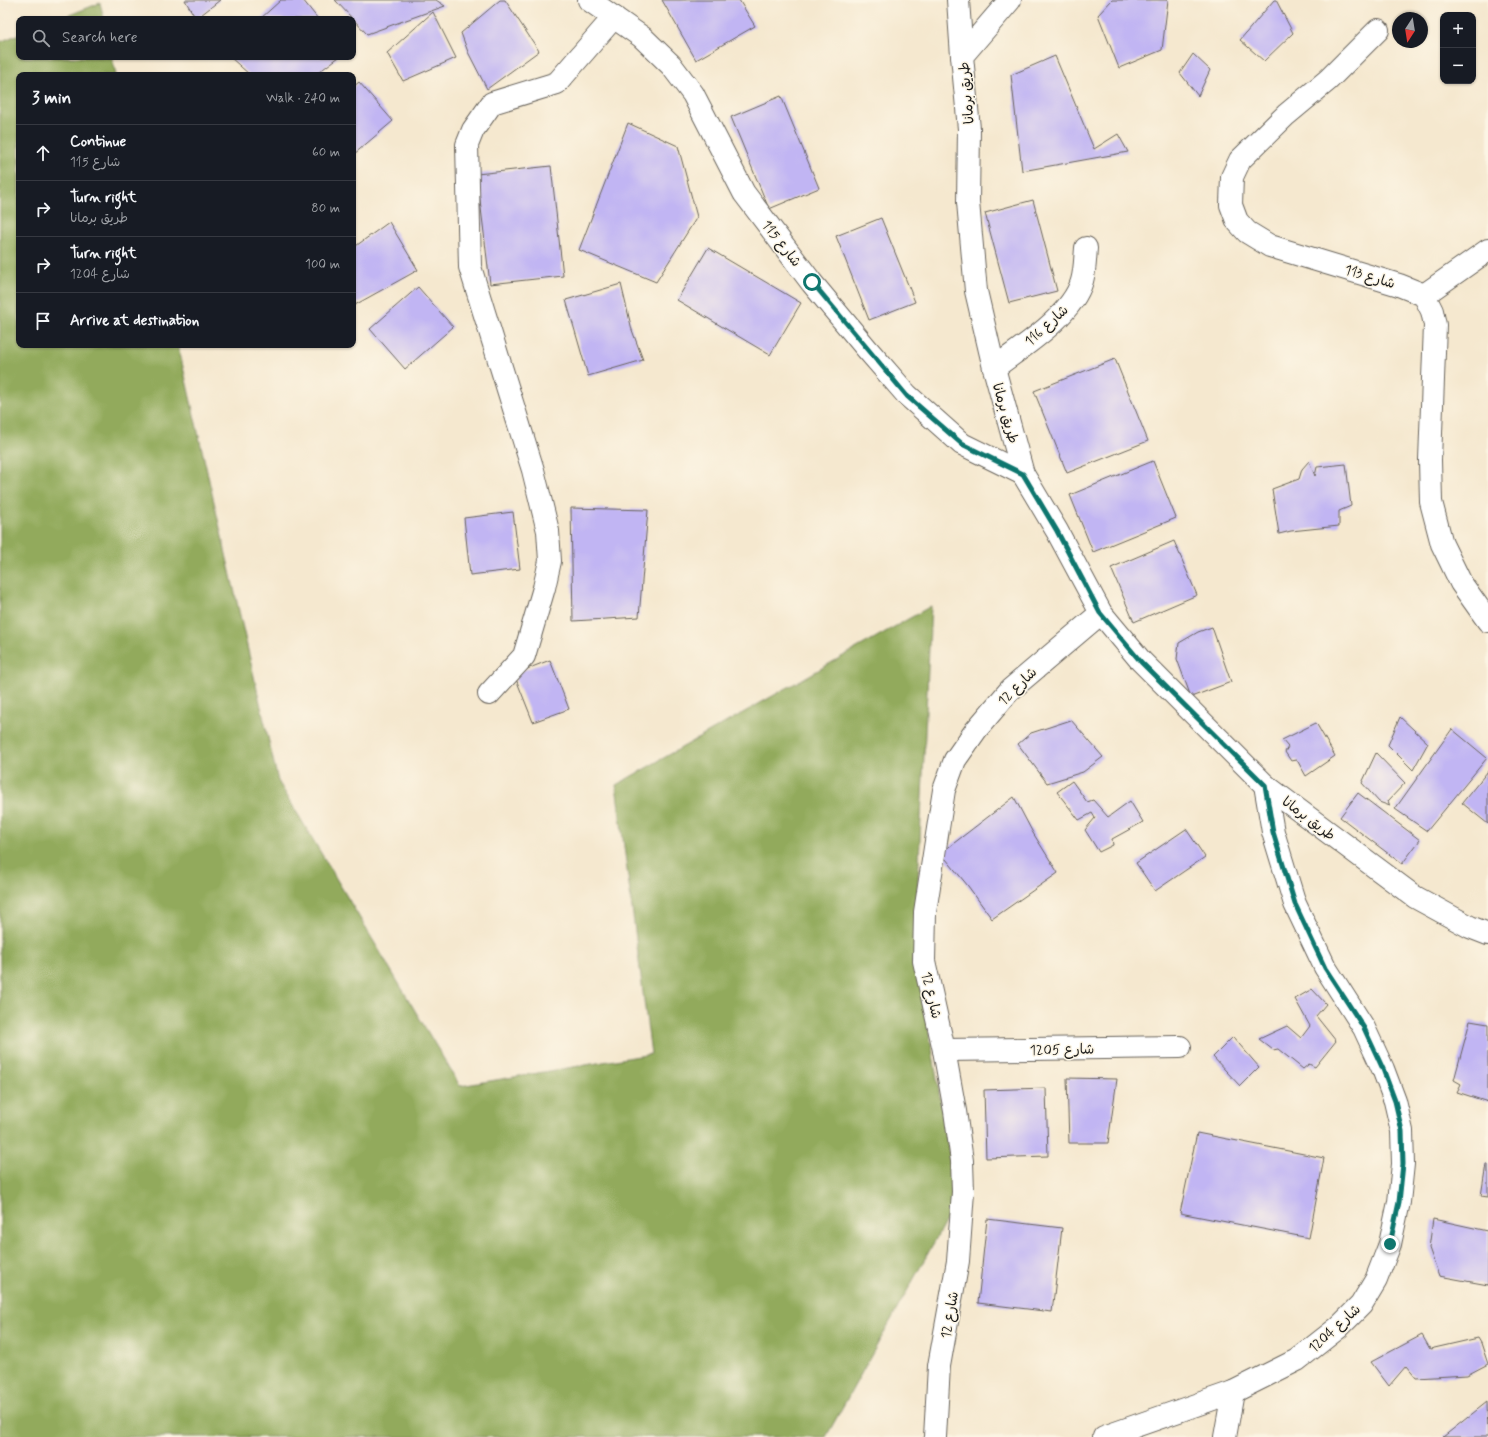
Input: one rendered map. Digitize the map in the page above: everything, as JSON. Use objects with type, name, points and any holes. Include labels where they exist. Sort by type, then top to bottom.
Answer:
[{"type":"street","name":"شارع 115","points":[[589,0],[642,37],[671,65],[693,94],[748,198],[812,282],[907,396],[962,444],[1023,474]]},
{"type":"street","name":"طريق برمانا","points":[[958,0],[969,129],[968,202],[976,291],[994,368],[1023,474],[1057,531],[1100,613],[1141,662],[1265,785],[1415,897],[1470,927],[1488,934]]},
{"type":"street","points":[[962,56],[1010,0]]},
{"type":"street","points":[[489,694],[524,656],[544,588],[550,561],[548,531],[533,470],[470,266],[467,145],[473,130],[492,103],[557,83],[614,17]]},
{"type":"street","name":"شارع 113","points":[[1378,30],[1328,80],[1286,115],[1240,160],[1232,177],[1231,205],[1236,221],[1247,232],[1270,246],[1399,285],[1424,295]]},
{"type":"street","name":"شارع 116","points":[[994,368],[1041,332],[1068,308],[1082,282],[1086,248]]},
{"type":"street","points":[[1488,250],[1424,295],[1432,311],[1434,325],[1430,460],[1431,502],[1442,544],[1461,582],[1488,621]]},
{"type":"street","name":"شارع 12","points":[[935,1436],[939,1366],[958,1261],[963,1192],[962,1161],[944,1050],[924,961],[925,912],[944,790],[955,760],[976,730],[1010,690],[1100,613]]},
{"type":"street","name":"شارع 1204","points":[[1104,1437],[1233,1392],[1297,1360],[1339,1328],[1361,1305],[1376,1280],[1390,1244],[1399,1202],[1403,1164],[1402,1131],[1395,1101],[1383,1069],[1364,1028],[1325,968],[1295,904],[1273,832],[1265,785]]},
{"type":"street","name":"شارع 1205","points":[[944,1050],[1180,1047]]},
{"type":"street","points":[[1225,1437],[1233,1392]]},
{"type":"green space","points":[[100,3],[103,16],[67,16]]},
{"type":"green space","points":[[16,35],[16,60],[113,60],[115,72],[16,72],[16,348],[179,348],[278,781],[460,1086],[651,1054],[616,785],[931,606],[915,946],[957,1201],[826,1437],[0,1437],[0,42]]},
{"type":"building","points":[[185,0],[220,0],[200,16],[194,16]]},
{"type":"building","points":[[281,0],[303,0],[316,16],[263,16]]},
{"type":"building","points":[[335,0],[436,0],[445,6],[367,34],[356,22],[356,16],[350,16]]},
{"type":"building","points":[[500,0],[505,0],[539,51],[487,89],[468,52],[461,33]]},
{"type":"building","points":[[662,0],[739,0],[755,26],[696,60]]},
{"type":"building","points":[[1112,0],[1168,0],[1162,50],[1119,68],[1098,15]]},
{"type":"building","points":[[1274,0],[1276,0],[1293,33],[1264,61],[1240,40]]},
{"type":"building","points":[[433,12],[456,58],[403,81],[387,53]]},
{"type":"building","points":[[1193,54],[1210,70],[1198,96],[1180,73]]},
{"type":"building","points":[[1055,56],[1094,149],[1118,134],[1128,152],[1022,171],[1011,75]]},
{"type":"building","points":[[233,60],[335,60],[319,72],[247,72]]},
{"type":"building","points":[[359,82],[393,121],[356,152],[356,84]]},
{"type":"building","points":[[781,96],[819,188],[769,209],[731,117]]},
{"type":"building","points":[[628,123],[678,146],[697,217],[656,282],[579,250]]},
{"type":"building","points":[[551,166],[563,276],[490,284],[477,174]]},
{"type":"building","points":[[1033,200],[1057,291],[1009,303],[985,213]]},
{"type":"building","points":[[881,218],[915,302],[869,320],[836,236]]},
{"type":"building","points":[[389,222],[418,270],[356,304],[356,246]]},
{"type":"building","points":[[708,248],[801,303],[770,355],[677,300]]},
{"type":"building","points":[[621,284],[632,330],[643,360],[588,376],[566,300]]},
{"type":"building","points":[[418,287],[453,327],[405,369],[370,329]]},
{"type":"building","points":[[1115,359],[1148,441],[1067,473],[1034,391]]},
{"type":"building","points":[[1153,461],[1176,518],[1093,552],[1070,495]]},
{"type":"building","points":[[1309,461],[1315,476],[1317,467],[1346,464],[1351,506],[1339,511],[1339,526],[1291,531],[1279,534],[1272,489],[1299,479],[1302,469]]},
{"type":"building","points":[[571,508],[648,510],[639,617],[573,621]]},
{"type":"building","points":[[513,512],[520,569],[470,575],[464,518]]},
{"type":"building","points":[[1174,541],[1197,595],[1134,622],[1111,568]]},
{"type":"building","points":[[1212,627],[1231,682],[1191,697],[1177,659],[1179,643],[1198,632]]},
{"type":"building","points":[[550,660],[569,709],[533,722],[514,674]]},
{"type":"building","points":[[1400,717],[1428,743],[1413,770],[1388,745]]},
{"type":"building","points":[[1071,720],[1103,757],[1083,772],[1047,783],[1018,744],[1031,733]]},
{"type":"building","points":[[1316,723],[1335,756],[1306,776],[1297,760],[1291,761],[1285,752],[1288,747],[1282,740]]},
{"type":"building","points":[[1452,729],[1487,758],[1427,831],[1395,809]]},
{"type":"building","points":[[1376,753],[1405,783],[1388,801],[1390,806],[1379,802],[1362,783]]},
{"type":"building","points":[[1488,771],[1488,824],[1462,803]]},
{"type":"building","points":[[1072,781],[1087,802],[1093,800],[1108,817],[1130,801],[1143,822],[1112,839],[1113,845],[1099,852],[1085,830],[1095,818],[1092,813],[1079,820],[1057,792]]},
{"type":"building","points":[[1358,793],[1420,840],[1402,864],[1340,817]]},
{"type":"building","points":[[1014,797],[1033,833],[1058,873],[992,919],[941,853]]},
{"type":"building","points":[[1186,829],[1205,857],[1155,891],[1136,863]]},
{"type":"building","points":[[1312,989],[1326,1004],[1316,1016],[1336,1041],[1315,1067],[1309,1064],[1303,1069],[1278,1049],[1273,1050],[1259,1039],[1287,1026],[1301,1038],[1310,1026],[1295,999]]},
{"type":"building","points":[[1470,1021],[1488,1024],[1488,1102],[1457,1092],[1461,1084],[1454,1080]]},
{"type":"building","points":[[1233,1037],[1259,1067],[1240,1086],[1213,1057]]},
{"type":"building","points":[[1067,1078],[1117,1079],[1108,1143],[1069,1143]]},
{"type":"building","points":[[1046,1088],[1048,1156],[986,1158],[984,1090]]},
{"type":"building","points":[[1197,1133],[1324,1158],[1309,1238],[1180,1213]]},
{"type":"building","points":[[1486,1164],[1488,1164],[1488,1197],[1481,1196]]},
{"type":"building","points":[[987,1219],[1062,1228],[1052,1312],[978,1303]]},
{"type":"building","points":[[1433,1219],[1488,1231],[1488,1285],[1439,1276],[1429,1248]]},
{"type":"building","points":[[1422,1335],[1430,1349],[1478,1338],[1488,1364],[1467,1375],[1416,1378],[1406,1366],[1389,1386],[1371,1362]]},
{"type":"building","points":[[1487,1402],[1488,1437],[1443,1437]]},
{"type":"route","points":[[812,282],[907,396],[962,444],[1023,474],[1057,531],[1100,613],[1141,662],[1265,785],[1273,832],[1295,904],[1325,968],[1364,1028],[1383,1069],[1395,1101],[1402,1131],[1403,1164],[1399,1202],[1390,1244]]}]
